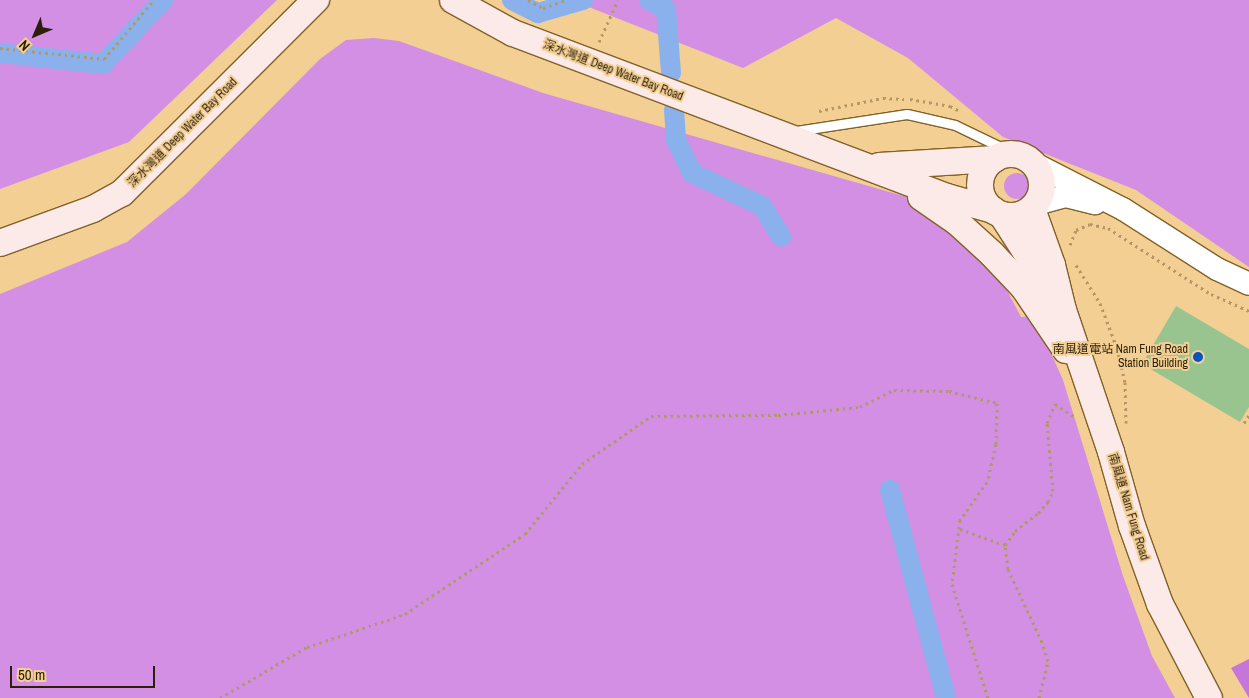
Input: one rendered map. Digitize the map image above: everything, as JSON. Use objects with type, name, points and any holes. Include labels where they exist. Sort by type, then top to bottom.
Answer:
[{"type":"main road","name":"深水灣道 Deep Water Bay Road","points":[[0,243],[93,209],[122,193],[144,174],[316,0]]},
{"type":"main road","name":"深水灣道 Deep Water Bay Road","points":[[453,0],[513,33],[868,165],[948,197],[998,213]]},
{"type":"main road","name":"深水灣道 Deep Water Bay Road","points":[[868,165],[1014,158]]},
{"type":"main road","points":[[1014,158],[1038,170],[1042,181],[1041,193],[1034,206],[1023,214],[1013,216],[998,213],[985,202],[980,184],[986,167],[1014,158]]},
{"type":"main road","points":[[868,165],[914,192],[957,222],[992,254],[1024,288],[1050,324],[1093,396]]},
{"type":"main road","name":"南風道 Nam Fung Road","points":[[1034,206],[1063,310],[1093,396],[1132,526],[1160,604],[1209,698]]},
{"type":"main road","name":"南風道 Nam Fung Road","points":[[998,213],[1063,310]]},
{"type":"street","name":"深水灣道 Deep Water Bay Road","points":[[1014,158],[1123,210],[1217,269],[1249,284]]},
{"type":"street","name":"深水灣道 Deep Water Bay Road","points":[[1034,206],[1066,196],[1123,210]]},
{"type":"lane","name":"深水灣道 Deep Water Bay Road","points":[[778,132],[819,129],[907,114],[955,125],[1014,158]]},
{"type":"path","points":[[0,48],[104,59],[154,0]]},
{"type":"path","points":[[528,0],[543,8],[566,0]]},
{"type":"path","points":[[597,48],[618,0]]},
{"type":"path","points":[[1070,250],[1070,244],[1076,230],[1090,224],[1108,228],[1211,294],[1249,311]]},
{"type":"path","points":[[220,698],[307,647],[405,614],[526,534],[582,464],[651,416],[778,415],[851,408],[860,407],[894,390],[949,391],[997,403],[996,444],[987,482],[960,520],[952,584],[988,698]]},
{"type":"path","points":[[1040,698],[1048,661],[1042,642],[1008,569],[1005,545],[1015,531],[1038,513],[1048,502],[1053,491],[1046,423],[1055,404],[1076,418]]},
{"type":"path","points":[[1244,423],[1249,414]]},
{"type":"path","points":[[960,528],[1005,545]]},
{"type":"shaded area","points":[[0,0],[277,0],[129,142],[0,189]]},
{"type":"shaded area","points":[[571,0],[1249,0],[1249,267],[1136,190],[1003,137],[908,58],[836,18],[743,68]]},
{"type":"shaded area","points":[[374,38],[399,41],[543,93],[907,197],[999,275],[1021,317],[1031,316],[1046,342],[1063,380],[1123,576],[1152,656],[1175,698],[0,698],[0,294],[127,242],[186,194],[320,59],[346,40]]},
{"type":"shaded area","points":[[1017,173],[1026,177],[1030,186],[1026,195],[1017,199],[1008,195],[1004,186],[1008,177]]},
{"type":"shaded area","points":[[1249,659],[1249,698],[1231,668]]},
{"type":"building","name":"南風道電站 Nam Fung Road Station Building","points":[[1176,306],[1249,349],[1249,407],[1240,422],[1142,364]]},
{"type":"waterway","points":[[0,53],[103,64],[163,0]]},
{"type":"waterway","points":[[512,0],[538,13],[583,0]]},
{"type":"waterway","points":[[649,0],[666,9],[671,73]]},
{"type":"waterway","points":[[674,110],[676,140],[692,173],[762,206],[781,236]]},
{"type":"waterway","points":[[890,490],[946,698]]},
{"type":"place","name":"南風道電站 Nam Fung Road Station Building","points":[[1198,357]]}]
